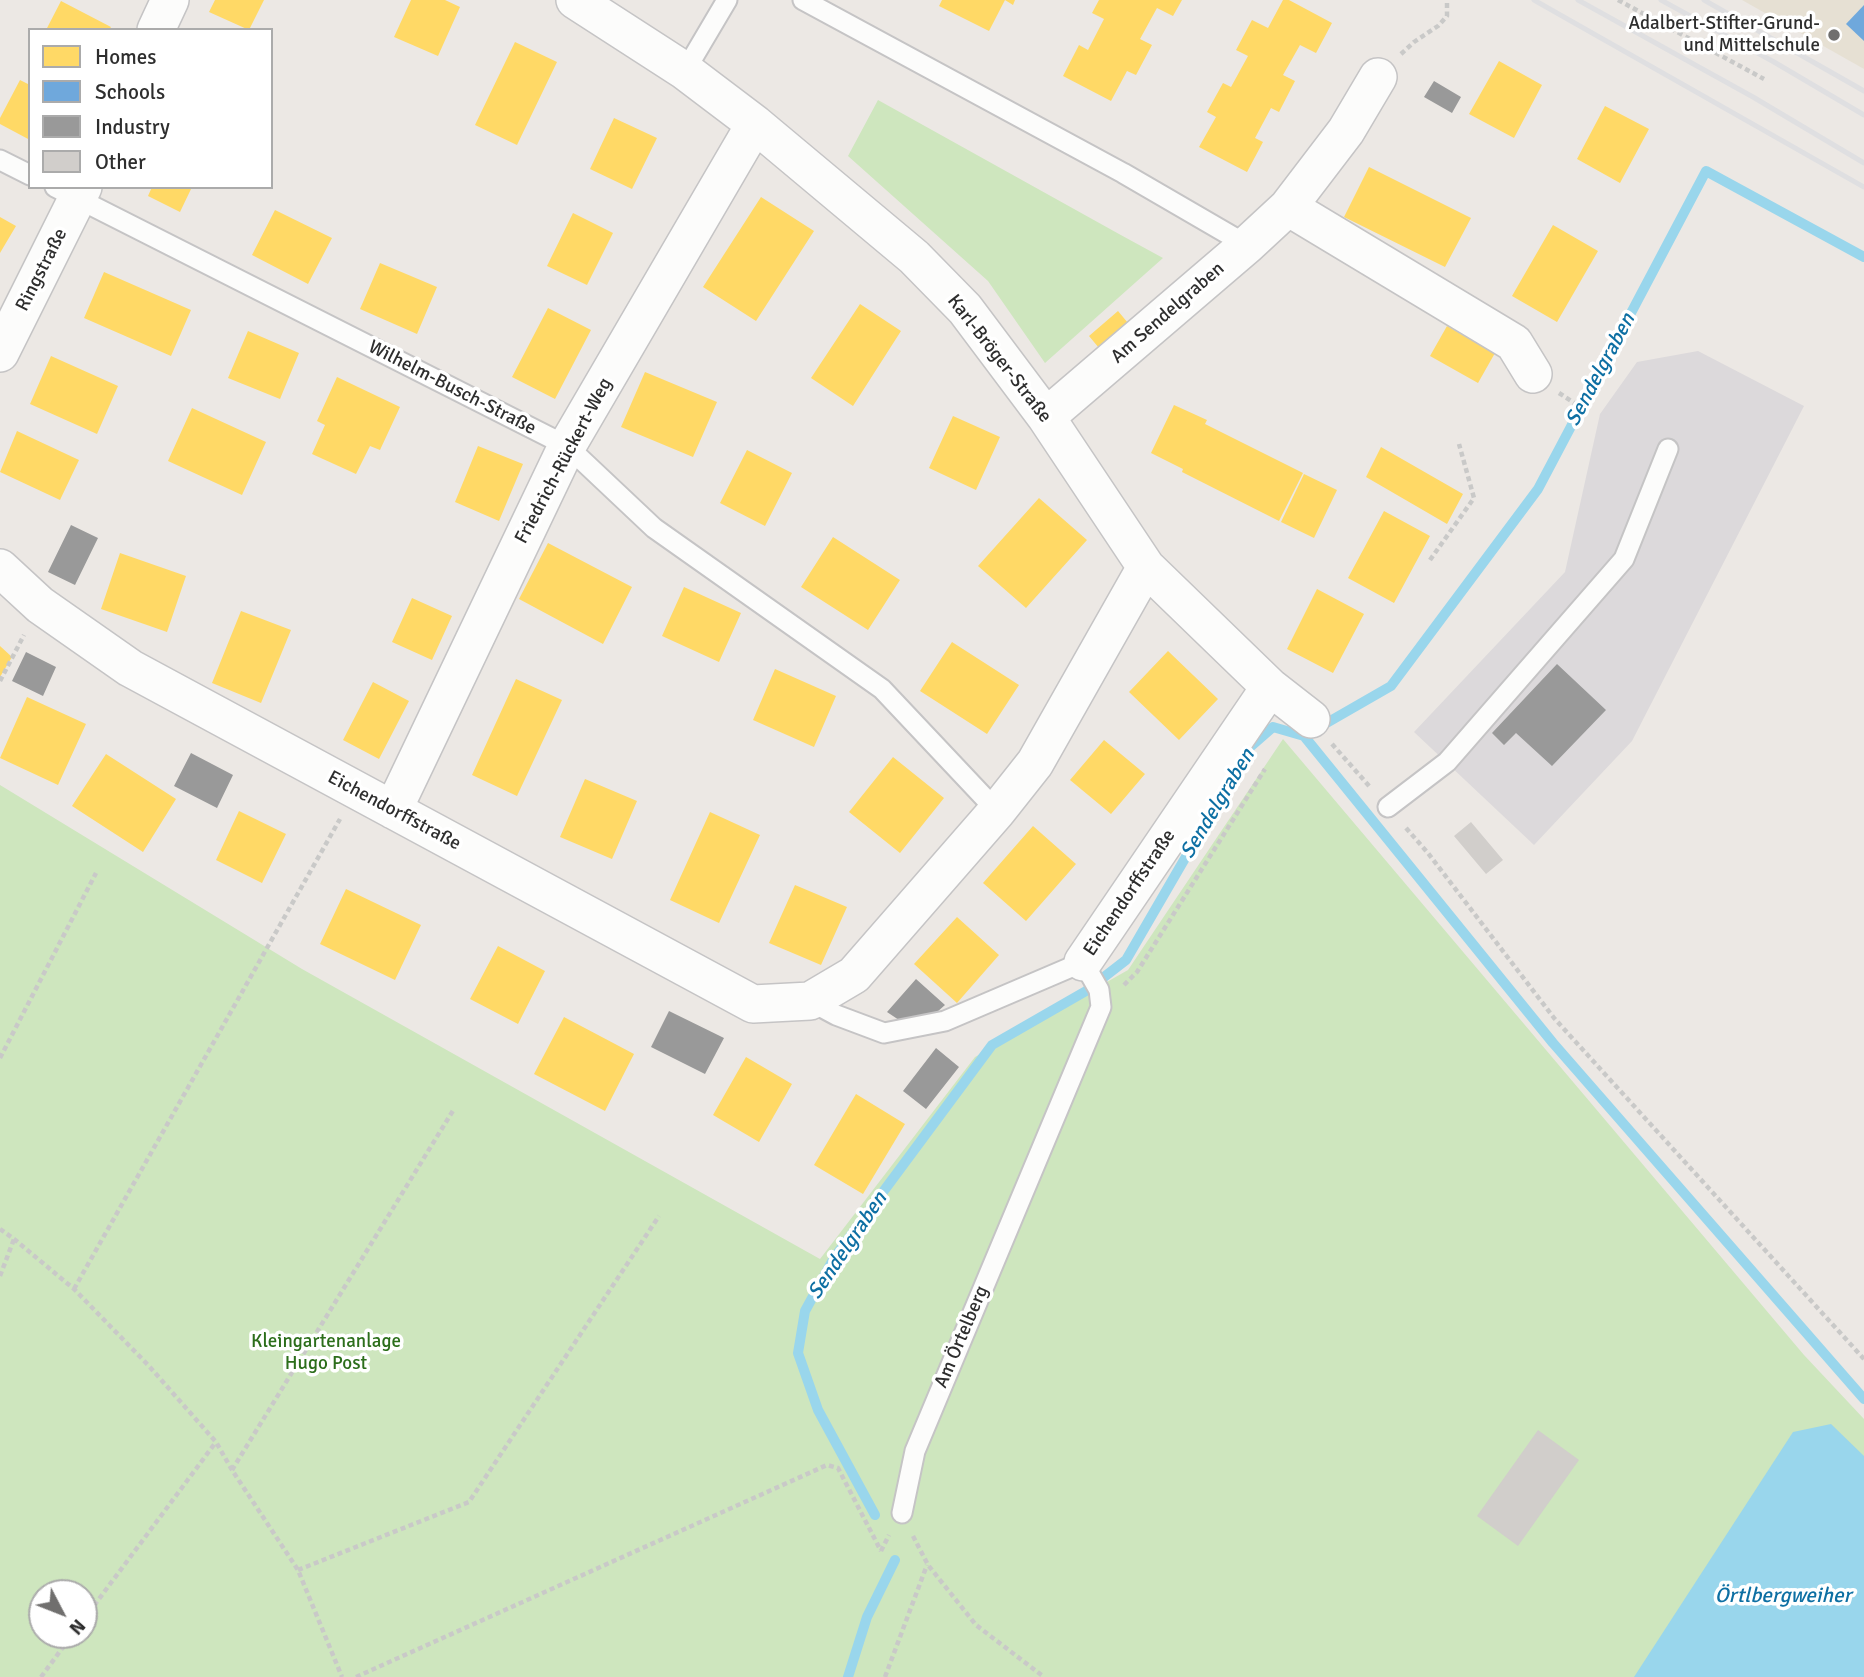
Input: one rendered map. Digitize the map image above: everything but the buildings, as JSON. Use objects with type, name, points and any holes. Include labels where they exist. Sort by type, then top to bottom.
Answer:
[{"type":"street","points":[[157,28],[170,0]]},
{"type":"street","name":"Karl-Bröger-Straße","points":[[575,0],[685,71],[755,124],[914,257],[965,309],[1046,417],[1146,567],[1270,687],[1319,728]]},
{"type":"street","name":"Am Sendelgraben","points":[[1046,417],[1247,245],[1287,207],[1346,131],[1378,77]]},
{"type":"street","name":"Friedrich-Rückert-Weg","points":[[393,810],[567,446],[755,124]]},
{"type":"street","name":"Ringstraße","points":[[0,353],[72,191]]},
{"type":"street","points":[[1287,207],[1514,343],[1547,384]]},
{"type":"street","name":"Eichendorffstraße","points":[[0,568],[40,605],[130,668],[753,1004],[810,1001],[854,975],[998,811],[1035,763],[1146,567]]},
{"type":"street","name":"Eichendorffstraße","points":[[1093,984],[1270,687]]},
{"type":"lane","points":[[685,71],[727,0]]},
{"type":"lane","points":[[803,0],[1123,173],[1247,245]]},
{"type":"lane","points":[[0,160],[28,174]]},
{"type":"lane","name":"Wilhelm-Busch-Straße","points":[[72,191],[567,446],[654,528],[882,689],[998,811]]},
{"type":"lane","points":[[1388,807],[1447,762],[1624,559],[1668,449]]},
{"type":"lane","name":"Eichendorffstraße","points":[[810,1001],[836,1015],[884,1032],[945,1021],[1093,984]]},
{"type":"lane","name":"Am Örtelberg","points":[[902,1513],[915,1451],[1093,984]]},
{"type":"path","points":[[1378,77],[1414,42],[1438,26],[1447,16],[1447,0]]},
{"type":"path","points":[[1618,0],[1764,79]]},
{"type":"path","points":[[1547,384],[1588,412]]},
{"type":"path","points":[[1430,560],[1474,498],[1459,444]]},
{"type":"path","points":[[0,681],[40,605]]},
{"type":"path","points":[[1319,728],[1428,853],[1554,1018],[1864,1359]]},
{"type":"path","points":[[1093,984],[1137,972],[1265,769]]},
{"type":"path","points":[[74,1289],[356,790]]},
{"type":"path","points":[[0,1058],[96,873]]},
{"type":"path","points":[[232,1470],[454,1109]]},
{"type":"path","points":[[298,1570],[469,1502],[659,1216]]},
{"type":"path","points":[[0,1229],[74,1289],[149,1366],[216,1442],[298,1570],[342,1677]]},
{"type":"path","points":[[0,1276],[15,1239]]},
{"type":"path","points":[[98,1600],[216,1442]]},
{"type":"path","points":[[356,1677],[827,1465],[838,1468],[881,1550]]},
{"type":"path","points":[[902,1513],[928,1564],[976,1625],[1044,1677]]},
{"type":"path","points":[[885,1677],[928,1564]]},
{"type":"path","points":[[41,1677],[62,1649]]},
{"type":"shaded area","name":"Adalbert-Stifter-Grund- und Mittelschule","points":[[1742,0],[1864,0],[1864,69]]},
{"type":"shaded area","points":[[1698,351],[1804,406],[1632,741],[1534,845],[1414,732],[1565,572],[1600,414],[1637,362]]},
{"type":"green space","points":[[878,100],[1163,258],[1045,363],[988,281],[848,156]]},
{"type":"green space","name":"Kleingartenanlage Hugo Post","points":[[1283,739],[1804,1355],[1864,1419],[1864,1677],[0,1677],[0,785],[302,969],[820,1259],[975,1057],[1128,970]]},
{"type":"water","name":"Örtlbergweiher","points":[[1831,1424],[1864,1456],[1864,1677],[1634,1677],[1793,1432]]},
{"type":"waterway","name":"Sendelgraben","points":[[875,1515],[818,1410],[798,1353],[805,1311],[834,1258],[992,1045],[1086,991],[1126,960],[1249,748],[1273,727],[1304,736],[1391,686],[1538,489],[1706,171],[1864,257]]},
{"type":"waterway","points":[[1304,736],[1553,1043],[1864,1399]]},
{"type":"waterway","name":"Sendelgraben","points":[[848,1677],[867,1617],[895,1560]]},
{"type":"railway","points":[[1534,0],[1864,187]]},
{"type":"railway","points":[[1578,0],[1753,97],[1864,163]]},
{"type":"railway","points":[[1661,0],[1864,115]]},
{"type":"railway","points":[[1704,0],[1864,91]]},
{"type":"place","name":"Adalbert-Stifter-Grund- und Mittelschule","points":[[1834,35]]}]
